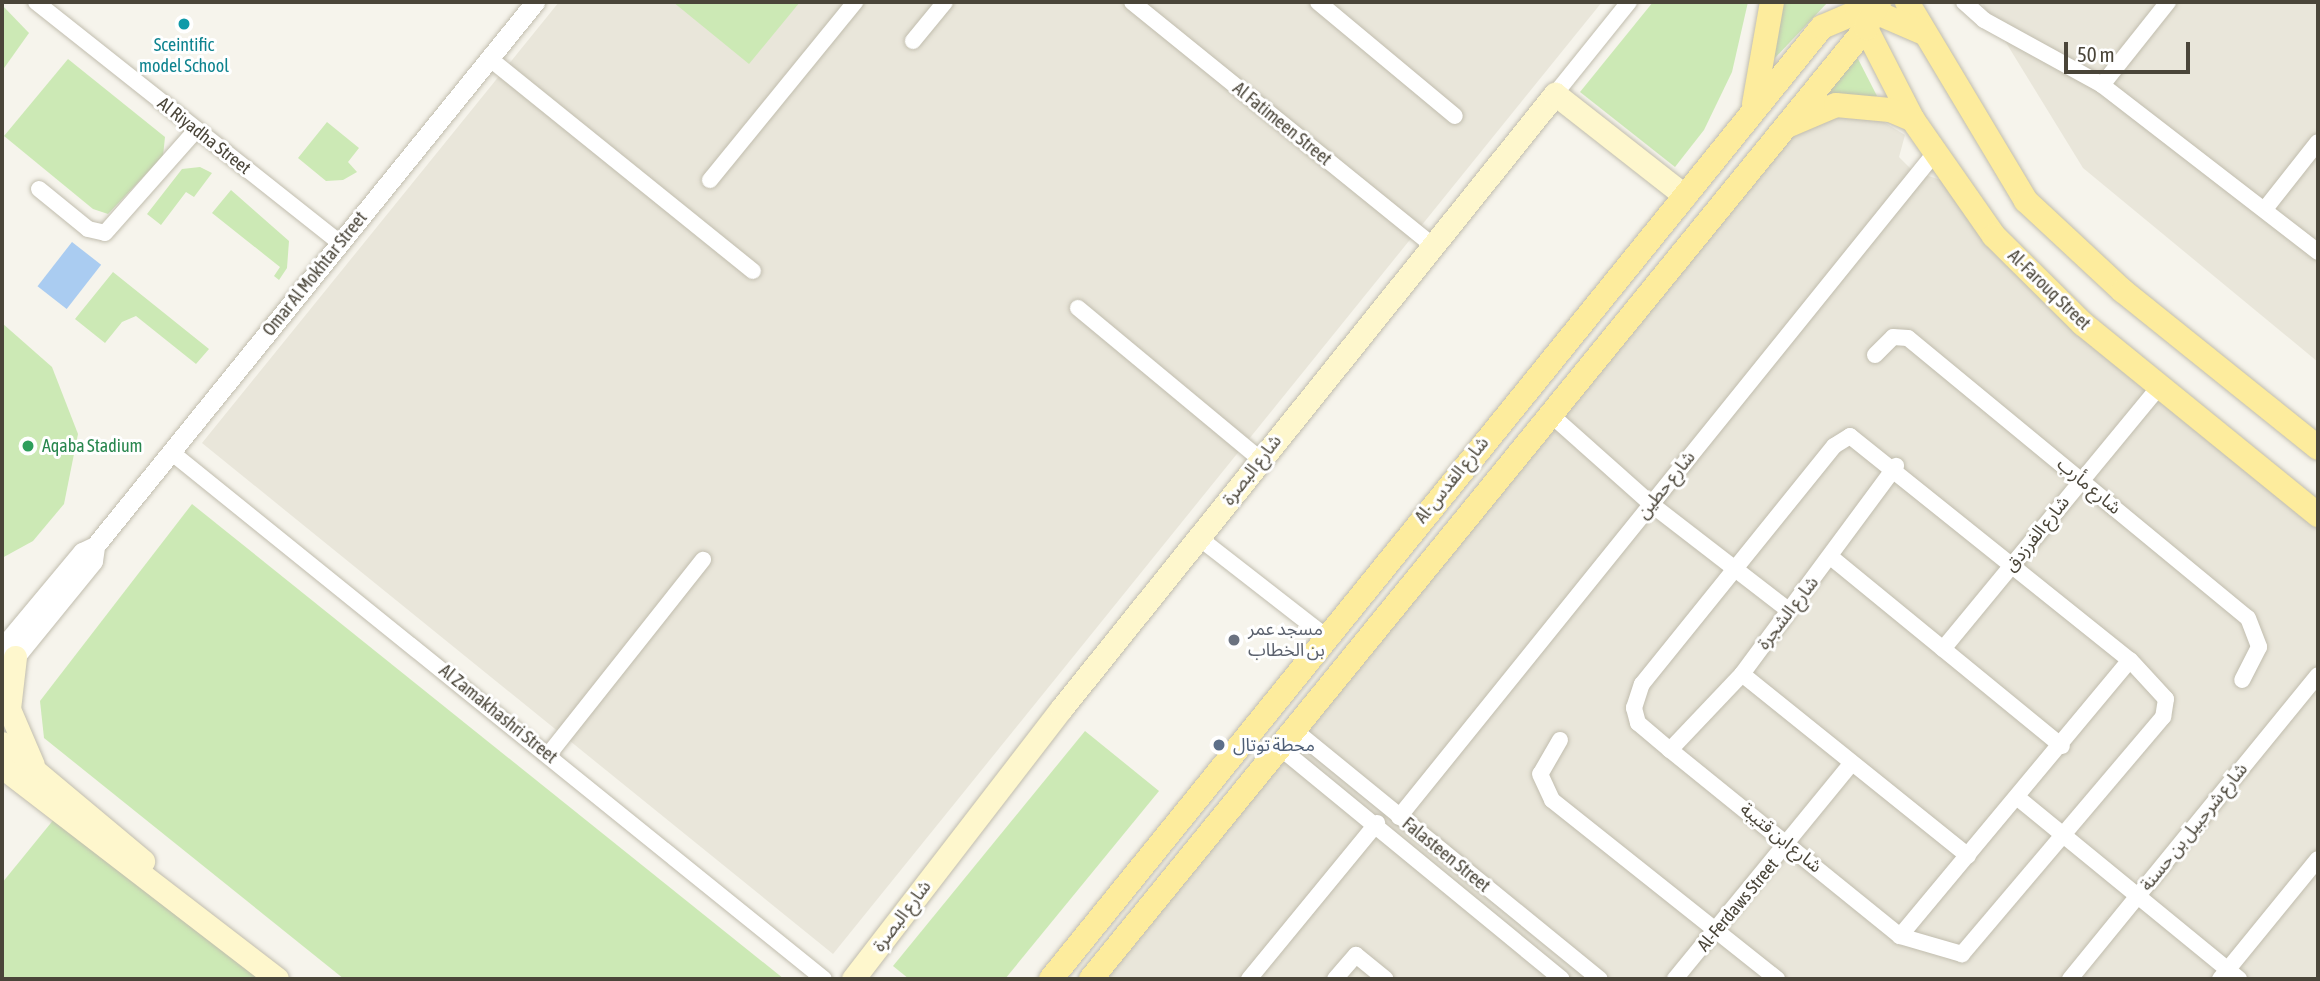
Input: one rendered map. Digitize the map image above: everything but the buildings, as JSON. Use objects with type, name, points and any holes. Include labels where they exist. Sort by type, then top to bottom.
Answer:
[{"type":"main road","points":[[1751,113],[1772,2]]},
{"type":"main road","points":[[1907,2],[2025,201],[2123,291],[2318,448]]},
{"type":"main road","points":[[1866,11],[1924,33]]},
{"type":"main road","name":"Al-شارع القدس","points":[[1051,979],[1325,636],[1822,27],[1866,11]]},
{"type":"main road","name":"Al-شارع القدس","points":[[1091,979],[1778,131],[1866,11]]},
{"type":"main road","name":"Al-Farouq Street","points":[[1866,11],[1913,120],[1934,154],[1994,236],[2038,283],[2159,387],[2314,502]]},
{"type":"main road","name":"شارع البصرة","points":[[853,979],[1198,537],[1555,94]]},
{"type":"main road","points":[[1555,94],[1685,196]]},
{"type":"main road","points":[[1778,131],[1836,105],[1890,110],[1913,120]]},
{"type":"main road","points":[[1413,529],[1414,549],[1434,555]]},
{"type":"main road","points":[[1384,565],[1400,564],[1409,586]]},
{"type":"main road","points":[[6,660],[9,709],[36,771]]},
{"type":"main road","points":[[2,743],[277,979]]},
{"type":"main road","points":[[2,767],[217,930]]},
{"type":"main road","points":[[1125,887],[1136,906],[1153,903]]},
{"type":"main road","points":[[1102,916],[1121,918],[1123,938]]},
{"type":"street","name":"Al Riyadha Street","points":[[36,2],[340,243]]},
{"type":"street","name":"Omar Al Mokhtar Street","points":[[6,660],[93,561],[95,546],[535,2]]},
{"type":"street","points":[[710,180],[855,2]]},
{"type":"street","points":[[913,41],[945,2]]},
{"type":"street","name":"Al Fatimeen Street","points":[[1132,2],[1433,246]]},
{"type":"street","points":[[1318,2],[1455,116]]},
{"type":"street","points":[[1555,94],[1629,2]]},
{"type":"street","points":[[1964,2],[1984,20],[2102,85],[2318,252]]},
{"type":"street","points":[[2102,85],[2168,2]]},
{"type":"street","points":[[489,58],[753,271]]},
{"type":"street","points":[[39,189],[88,229],[105,233],[196,130]]},
{"type":"street","points":[[2265,209],[2318,142]]},
{"type":"street","name":"شارع حطين","points":[[1399,817],[1934,154]]},
{"type":"street","points":[[1078,308],[1260,459]]},
{"type":"street","name":"شارع مأرب","points":[[1875,355],[1893,337],[1908,338],[2248,618],[2259,647],[2242,680]]},
{"type":"street","name":"شارع الفرزدق","points":[[1943,649],[2159,387]]},
{"type":"street","points":[[1549,413],[1651,504],[1788,610]]},
{"type":"street","name":"شارع ابن قتيبة","points":[[1896,467],[1860,440],[1850,436],[1834,446],[1736,568],[1637,695],[1639,723],[1670,751],[1900,936],[1953,954],[1974,948],[2163,717],[2162,689],[2130,660]]},
{"type":"street","name":"Al Zamakhashri Street","points":[[171,452],[549,754],[824,979]]},
{"type":"street","points":[[1896,467],[2130,660],[2062,746],[1900,936]]},
{"type":"street","name":"شارع الشجرة","points":[[1670,751],[1742,674],[1788,610],[1832,558],[1896,467]]},
{"type":"street","points":[[1198,537],[1325,636]]},
{"type":"street","points":[[1832,558],[2062,746]]},
{"type":"street","points":[[549,754],[703,560]]},
{"type":"street","points":[[1742,674],[1968,856]]},
{"type":"street","name":"شارع شرحبيل بن حسنة","points":[[2070,979],[2318,676]]},
{"type":"street","name":"Falasteen Street","points":[[1286,738],[1399,817],[1600,979]]},
{"type":"street","name":"Falasteen Street","points":[[1286,738],[1377,823],[1562,979]]},
{"type":"street","points":[[1560,740],[1540,774],[1552,800],[1777,979]]},
{"type":"street","name":"Al-Ferdaws Street","points":[[1675,979],[1789,845],[1852,764]]},
{"type":"street","points":[[2018,798],[2229,976],[2318,859]]},
{"type":"street","points":[[1249,979],[1377,823]]},
{"type":"street","points":[[1335,979],[1356,955],[1386,979]]},
{"type":"shaded area","points":[[559,2],[1602,2],[833,954],[202,443]]},
{"type":"shaded area","points":[[1981,2],[2318,2],[2318,362],[2083,168]]},
{"type":"shaded area","points":[[1869,113],[1905,135],[1899,157],[1913,171],[1944,181],[2044,287],[2318,513],[2318,979],[1103,979],[1803,122]]},
{"type":"green space","points":[[673,2],[800,2],[749,64]]},
{"type":"green space","points":[[1653,2],[1748,2],[1732,72],[1704,130],[1675,167],[1580,92]]},
{"type":"green space","points":[[1780,2],[1828,2],[1771,62]]},
{"type":"green space","points":[[2,5],[29,33],[2,71]]},
{"type":"green space","points":[[1855,53],[1877,96],[1817,100]]},
{"type":"green space","points":[[68,59],[165,137],[163,156],[108,214],[93,209],[4,136]]},
{"type":"green space","points":[[327,122],[359,148],[348,162],[357,172],[343,180],[326,181],[298,158]]},
{"type":"green space","points":[[200,167],[212,173],[194,197],[186,192],[161,225],[147,214],[182,169]]},
{"type":"green space","points":[[231,190],[289,241],[287,268],[279,280],[274,276],[280,267],[212,213]]},
{"type":"green space","points":[[113,272],[209,349],[196,364],[136,316],[122,322],[105,343],[75,319]]},
{"type":"green space","points":[[2,323],[52,367],[78,434],[64,504],[33,541],[2,558]]},
{"type":"green space","points":[[192,504],[784,979],[344,979],[44,738],[40,701]]},
{"type":"green space","points":[[1085,731],[1159,791],[1005,979],[909,979],[893,966]]},
{"type":"green space","points":[[59,813],[269,979],[2,979],[2,883]]},
{"type":"water","points":[[72,242],[101,265],[67,309],[38,286]]},
{"type":"place","name":"Sceintific model School","points":[[184,24]]},
{"type":"place","name":"Aqaba Stadium","points":[[28,446]]},
{"type":"place","name":"مسجد عمر بن الخطاب","points":[[1234,640]]},
{"type":"place","name":"محطة توتال","points":[[1219,745]]}]
